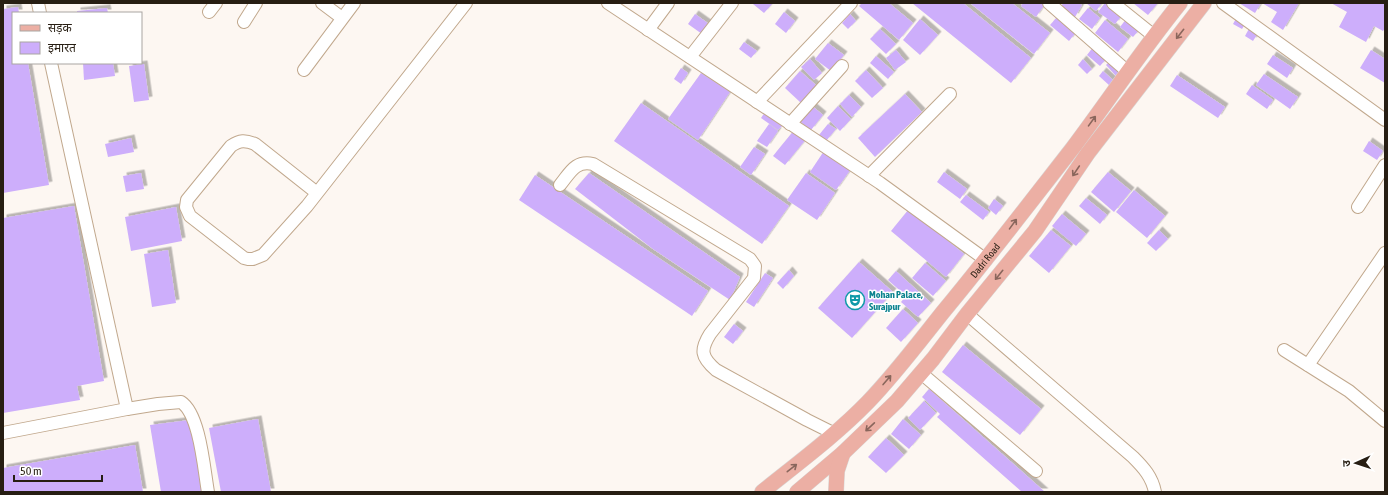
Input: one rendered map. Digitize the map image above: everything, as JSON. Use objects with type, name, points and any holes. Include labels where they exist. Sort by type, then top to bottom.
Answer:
[{"type":"main road","name":"Dadri Road","points":[[762,492],[805,458],[869,401],[986,260],[1180,3]]},
{"type":"main road","name":"Dadri Road","points":[[797,492],[843,453],[897,401],[921,373],[1035,231],[1088,153],[1204,3]]},
{"type":"main road","points":[[836,492],[837,471],[843,453]]},
{"type":"street","points":[[244,22],[256,3]]},
{"type":"street","points":[[322,3],[342,18]]},
{"type":"street","points":[[304,70],[354,3]]},
{"type":"street","points":[[317,193],[255,144],[246,140],[238,141],[231,146],[187,200],[186,207],[190,216],[244,258],[253,259],[263,255],[317,193],[466,3]]},
{"type":"street","points":[[608,3],[869,176],[986,260]]},
{"type":"street","points":[[648,30],[668,3]]},
{"type":"street","points":[[690,58],[732,3]]},
{"type":"street","points":[[1049,3],[1128,72]]},
{"type":"street","points":[[1113,3],[1154,36]]},
{"type":"street","points":[[1223,3],[1385,120]]},
{"type":"street","points":[[757,102],[843,6]]},
{"type":"street","points":[[51,64],[127,409]]},
{"type":"street","points":[[790,124],[842,66]]},
{"type":"street","points":[[869,176],[950,94]]},
{"type":"street","points":[[560,185],[576,166],[584,162],[593,164],[750,259],[755,266],[754,278],[710,334],[704,344],[703,354],[708,363],[716,370],[833,433]]},
{"type":"street","points":[[1358,207],[1385,165]]},
{"type":"street","points":[[1308,365],[1385,253]]},
{"type":"street","points":[[967,314],[1133,457],[1145,469],[1153,483],[1155,492]]},
{"type":"street","points":[[1284,350],[1349,391],[1385,421]]},
{"type":"street","points":[[921,373],[1036,471]]},
{"type":"street","points":[[3,433],[127,409],[181,402],[191,413],[196,424],[208,492]]},
{"type":"building","points":[[773,3],[764,13],[753,4]]},
{"type":"building","points":[[862,3],[889,3],[913,23],[899,40],[859,6]]},
{"type":"building","points":[[912,3],[963,3],[1031,58],[1011,83]]},
{"type":"building","points":[[970,3],[1012,3],[1050,33],[1034,54]]},
{"type":"building","points":[[1023,3],[1045,4],[1036,17],[1021,6]]},
{"type":"building","points":[[1063,3],[1079,3],[1082,5],[1075,17],[1061,7]]},
{"type":"building","points":[[1086,3],[1102,3],[1096,11]]},
{"type":"building","points":[[1105,3],[1108,3],[1123,14],[1115,24],[1098,12]]},
{"type":"building","points":[[1133,3],[1158,3],[1148,15]]},
{"type":"building","points":[[1239,3],[1261,3],[1255,13]]},
{"type":"building","points":[[1262,3],[1299,3],[1283,30],[1271,22],[1277,12]]},
{"type":"building","points":[[1331,3],[1385,3],[1385,28],[1383,31],[1374,26],[1366,42],[1339,27],[1347,12]]},
{"type":"building","points":[[18,7],[19,12],[12,12],[12,64],[28,64],[49,185],[3,193],[3,9]]},
{"type":"building","points":[[107,8],[108,12],[77,12]]},
{"type":"building","points":[[1088,8],[1100,18],[1092,29],[1079,19]]},
{"type":"building","points":[[784,12],[795,21],[786,33],[775,24]]},
{"type":"building","points":[[695,14],[709,24],[702,34],[688,24]]},
{"type":"building","points":[[850,14],[856,21],[848,29],[842,23]]},
{"type":"building","points":[[1238,15],[1247,21],[1242,29],[1233,24]]},
{"type":"building","points":[[1058,16],[1077,31],[1069,41],[1050,25]]},
{"type":"building","points":[[1127,18],[1140,29],[1133,37],[1120,27]]},
{"type":"building","points":[[920,19],[938,35],[920,55],[903,40]]},
{"type":"building","points":[[1105,20],[1128,39],[1118,52],[1095,33]]},
{"type":"building","points":[[1251,25],[1260,30],[1253,41],[1245,36]]},
{"type":"building","points":[[880,29],[896,44],[886,54],[870,39]]},
{"type":"building","points":[[744,42],[757,51],[751,58],[739,49]]},
{"type":"building","points":[[828,43],[844,55],[831,71],[815,59]]},
{"type":"building","points":[[1094,46],[1107,58],[1100,66],[1087,55]]},
{"type":"building","points":[[896,50],[906,62],[895,70],[886,58]]},
{"type":"building","points":[[1371,50],[1385,59],[1385,83],[1360,68]]},
{"type":"building","points":[[1273,55],[1293,68],[1287,78],[1267,64]]},
{"type":"building","points":[[876,56],[894,72],[888,79],[870,63]]},
{"type":"building","points":[[810,59],[822,73],[814,80],[801,67]]},
{"type":"building","points":[[1083,59],[1092,69],[1087,74],[1078,65]]},
{"type":"building","points":[[1111,60],[1122,71],[1117,77],[1106,65]]},
{"type":"building","points":[[83,64],[113,64],[115,76],[84,80]]},
{"type":"building","points":[[144,64],[149,100],[134,102],[129,66]]},
{"type":"building","points":[[681,68],[688,73],[681,84],[674,79]]},
{"type":"building","points":[[866,70],[883,88],[872,98],[855,81]]},
{"type":"building","points":[[800,71],[817,86],[801,103],[785,88]]},
{"type":"building","points":[[1103,71],[1114,81],[1110,86],[1099,76]]},
{"type":"building","points":[[701,73],[730,92],[698,140],[668,119]]},
{"type":"building","points":[[1264,74],[1298,97],[1290,109],[1256,85]]},
{"type":"building","points":[[1177,75],[1225,107],[1218,118],[1170,86]]},
{"type":"building","points":[[1252,85],[1273,100],[1267,109],[1246,94]]},
{"type":"building","points":[[905,94],[922,112],[875,157],[858,138]]},
{"type":"building","points":[[849,95],[861,107],[852,117],[840,104]]},
{"type":"building","points":[[641,103],[789,206],[762,244],[614,141]]},
{"type":"building","points":[[811,105],[823,115],[811,130],[799,121]]},
{"type":"building","points":[[838,106],[851,119],[840,131],[827,118]]},
{"type":"building","points":[[767,109],[786,122],[778,130],[761,118]]},
{"type":"building","points":[[769,124],[778,131],[767,147],[757,141]]},
{"type":"building","points":[[828,124],[836,129],[826,141],[819,135]]},
{"type":"building","points":[[795,129],[807,138],[785,165],[773,156]]},
{"type":"building","points":[[131,138],[134,152],[108,157],[105,144]]},
{"type":"building","points":[[1369,141],[1383,151],[1377,160],[1363,151]]},
{"type":"building","points":[[754,147],[765,154],[751,175],[740,167]]},
{"type":"building","points":[[824,151],[851,169],[836,190],[810,172]]},
{"type":"building","points":[[944,172],[967,189],[960,199],[937,182]]},
{"type":"building","points":[[1108,172],[1131,191],[1114,212],[1091,192]]},
{"type":"building","points":[[141,173],[144,189],[126,192],[123,176]]},
{"type":"building","points":[[589,173],[740,277],[730,300],[653,249],[575,189]]},
{"type":"building","points":[[806,173],[835,193],[817,220],[787,200]]},
{"type":"building","points":[[535,175],[708,291],[692,316],[519,200]]},
{"type":"building","points":[[1134,190],[1165,216],[1147,238],[1116,212]]},
{"type":"building","points":[[966,195],[989,212],[983,220],[960,202]]},
{"type":"building","points":[[1086,198],[1107,215],[1100,224],[1079,206]]},
{"type":"building","points":[[994,199],[1003,206],[996,215],[988,208]]},
{"type":"building","points":[[74,206],[104,381],[77,386],[80,400],[3,413],[3,218]]},
{"type":"building","points":[[176,207],[182,241],[131,251],[125,217]]},
{"type":"building","points":[[909,209],[964,254],[946,277],[891,231]]},
{"type":"building","points":[[1062,214],[1086,234],[1076,246],[1052,226]]},
{"type":"building","points":[[1051,230],[1071,246],[1049,273],[1029,256]]},
{"type":"building","points":[[1159,230],[1168,239],[1156,251],[1147,243]]},
{"type":"building","points":[[168,250],[176,303],[152,307],[144,254]]},
{"type":"building","name":"Mohan Palace, Surajpur","points":[[859,262],[893,292],[852,338],[818,308]]},
{"type":"building","points":[[925,263],[946,281],[933,296],[912,278]]},
{"type":"building","points":[[789,270],[794,276],[783,289],[777,283]]},
{"type":"building","points":[[896,271],[931,303],[918,317],[901,302],[906,296],[888,280]]},
{"type":"building","points":[[765,273],[773,278],[754,307],[746,302]]},
{"type":"building","points":[[903,309],[918,323],[901,342],[886,328]]},
{"type":"building","points":[[734,324],[743,331],[733,344],[724,337]]},
{"type":"building","points":[[963,345],[1041,409],[1020,435],[942,372]]},
{"type":"building","points":[[929,389],[1045,492],[1022,492],[937,417],[940,414],[922,397]]},
{"type":"building","points":[[924,401],[936,413],[920,430],[908,418]]},
{"type":"building","points":[[258,419],[271,492],[221,492],[209,428]]},
{"type":"building","points":[[903,419],[921,435],[909,449],[891,434]]},
{"type":"building","points":[[190,420],[203,492],[161,492],[150,425]]},
{"type":"building","points":[[886,438],[904,455],[886,473],[868,457]]},
{"type":"building","points":[[135,445],[143,492],[3,492],[3,468]]},
{"type":"place","name":"Mohan Palace, Surajpur","points":[[855,300]]}]
